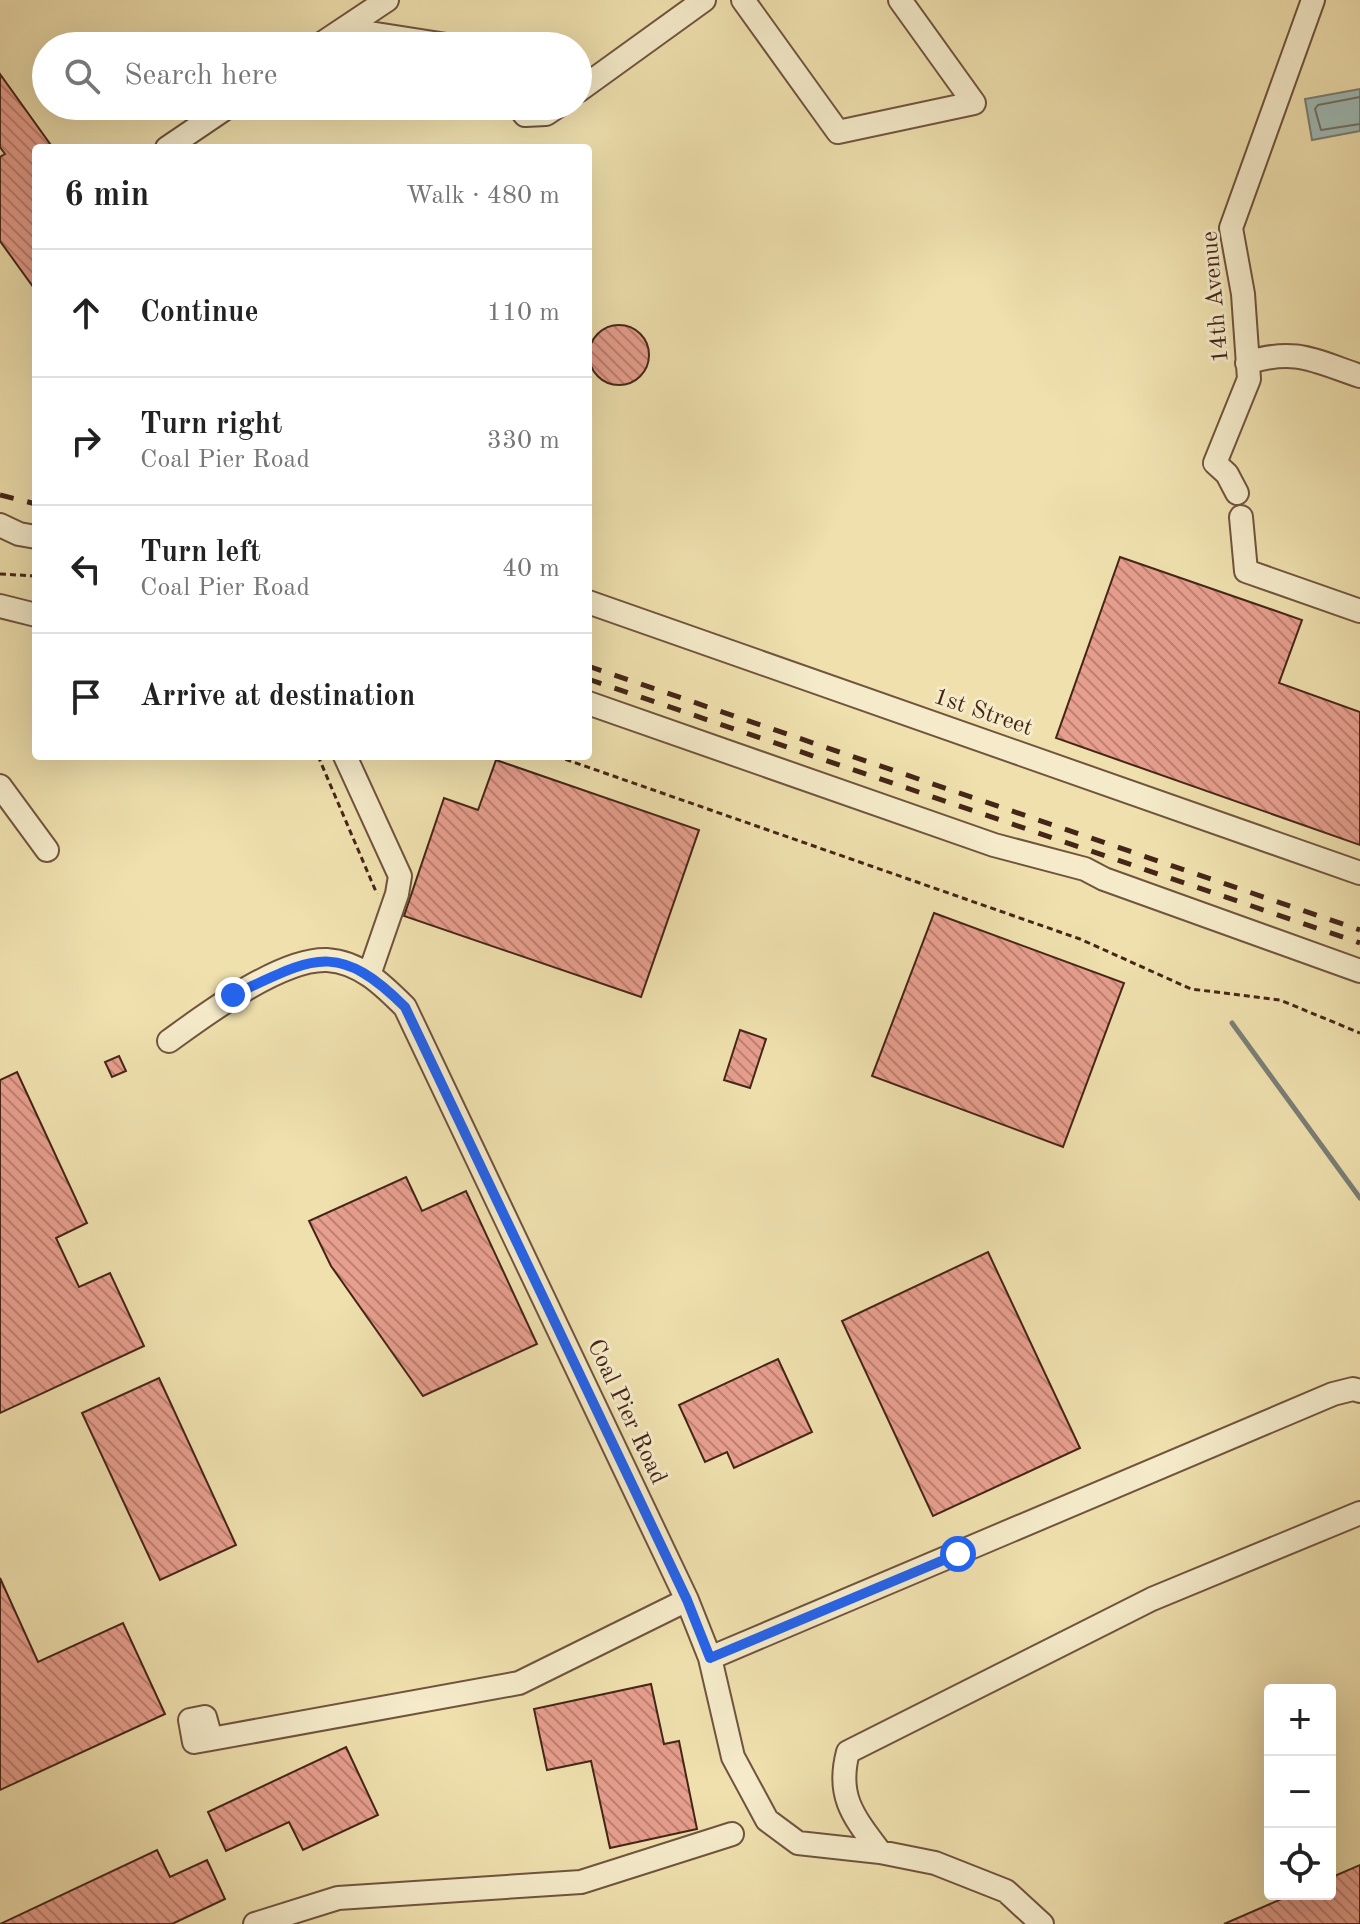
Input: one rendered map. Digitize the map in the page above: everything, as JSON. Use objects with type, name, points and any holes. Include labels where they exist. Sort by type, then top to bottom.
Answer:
[{"type":"street","points":[[339,32],[387,0]]},
{"type":"street","points":[[592,81],[704,0]]},
{"type":"street","points":[[743,0],[838,132],[974,103],[900,0]]},
{"type":"street","name":"14th Avenue","points":[[1237,493],[1227,474],[1215,463],[1249,379],[1243,294],[1231,228],[1313,0]]},
{"type":"street","points":[[344,29],[363,32]]},
{"type":"street","points":[[173,144],[208,120]]},
{"type":"street","points":[[1247,363],[1271,355],[1295,355],[1360,376]]},
{"type":"street","points":[[1241,517],[1246,571],[1360,611]]},
{"type":"street","points":[[0,525],[32,536]]},
{"type":"street","name":"1st Street","points":[[592,603],[1360,873]]},
{"type":"street","points":[[0,606],[32,614]]},
{"type":"street","points":[[592,704],[994,845],[1085,869],[1104,879],[1360,971]]},
{"type":"street","points":[[347,760],[400,876],[397,894],[369,975]]},
{"type":"street","points":[[0,786],[47,850]]},
{"type":"street","name":"Coal Pier Road","points":[[169,1041],[233,995],[301,964],[327,960],[351,966],[369,975],[405,1007],[687,1600],[710,1658],[733,1757],[767,1820],[798,1843],[880,1852],[935,1863],[1006,1891],[1042,1924]]},
{"type":"street","points":[[710,1658],[1333,1394],[1353,1389],[1360,1391]]},
{"type":"street","points":[[880,1852],[845,1801],[843,1771],[848,1752],[1152,1599],[1360,1513]]},
{"type":"street","points":[[211,1739],[519,1683],[687,1600]]},
{"type":"street","points":[[255,1924],[338,1898],[581,1882],[732,1834]]},
{"type":"path","points":[[0,574],[32,576]]},
{"type":"path","points":[[320,760],[381,902]]},
{"type":"path","points":[[567,760],[1080,939],[1191,989],[1280,1000],[1360,1033]]},
{"type":"water","points":[[1360,89],[1360,131],[1312,140],[1305,99]]},
{"type":"building","points":[[0,74],[50,144],[32,144],[32,285],[0,241],[0,157],[5,154],[0,147]]},
{"type":"building","points":[[607,327],[631,327],[641,333],[647,343],[647,367],[641,377],[631,383],[607,383],[597,377],[592,369],[592,341],[597,333]]},
{"type":"building","points":[[1120,557],[1302,620],[1279,683],[1360,712],[1360,845],[1056,738]]},
{"type":"building","points":[[496,760],[699,830],[641,997],[404,916],[444,798],[478,810]]},
{"type":"building","points":[[934,913],[1124,983],[1063,1147],[872,1076]]},
{"type":"building","points":[[740,1030],[766,1039],[750,1088],[724,1080]]},
{"type":"building","points":[[119,1056],[126,1071],[112,1077],[105,1062]]},
{"type":"building","points":[[17,1072],[87,1223],[56,1238],[79,1287],[110,1273],[144,1346],[0,1413],[0,1080]]},
{"type":"building","points":[[406,1177],[422,1211],[466,1191],[537,1344],[423,1396],[331,1266],[309,1221]]},
{"type":"building","points":[[988,1252],[1080,1448],[933,1516],[842,1321]]},
{"type":"building","points":[[778,1359],[812,1432],[734,1468],[727,1452],[705,1462],[679,1405]]},
{"type":"building","points":[[159,1378],[236,1545],[160,1580],[82,1413]]},
{"type":"building","points":[[0,1578],[38,1662],[123,1623],[165,1714],[0,1790]]},
{"type":"building","points":[[651,1684],[664,1744],[679,1741],[697,1829],[610,1848],[591,1761],[547,1770],[534,1709]]},
{"type":"building","points":[[346,1747],[378,1815],[303,1850],[289,1822],[226,1851],[208,1812]]},
{"type":"building","points":[[157,1850],[170,1877],[207,1860],[225,1899],[172,1924],[0,1924]]},
{"type":"building","points":[[1360,1865],[1360,1924],[1224,1924],[1279,1900],[1336,1900],[1336,1875]]},
{"type":"waterway","points":[[1232,1023],[1360,1198]]},
{"type":"railway","points":[[0,495],[32,503]]},
{"type":"railway","points":[[592,667],[1360,930]]},
{"type":"railway","points":[[592,680],[1360,943]]},
{"type":"route","points":[[233,995],[301,964],[327,960],[351,966],[369,975],[405,1007],[687,1600],[710,1658],[958,1554]]}]
